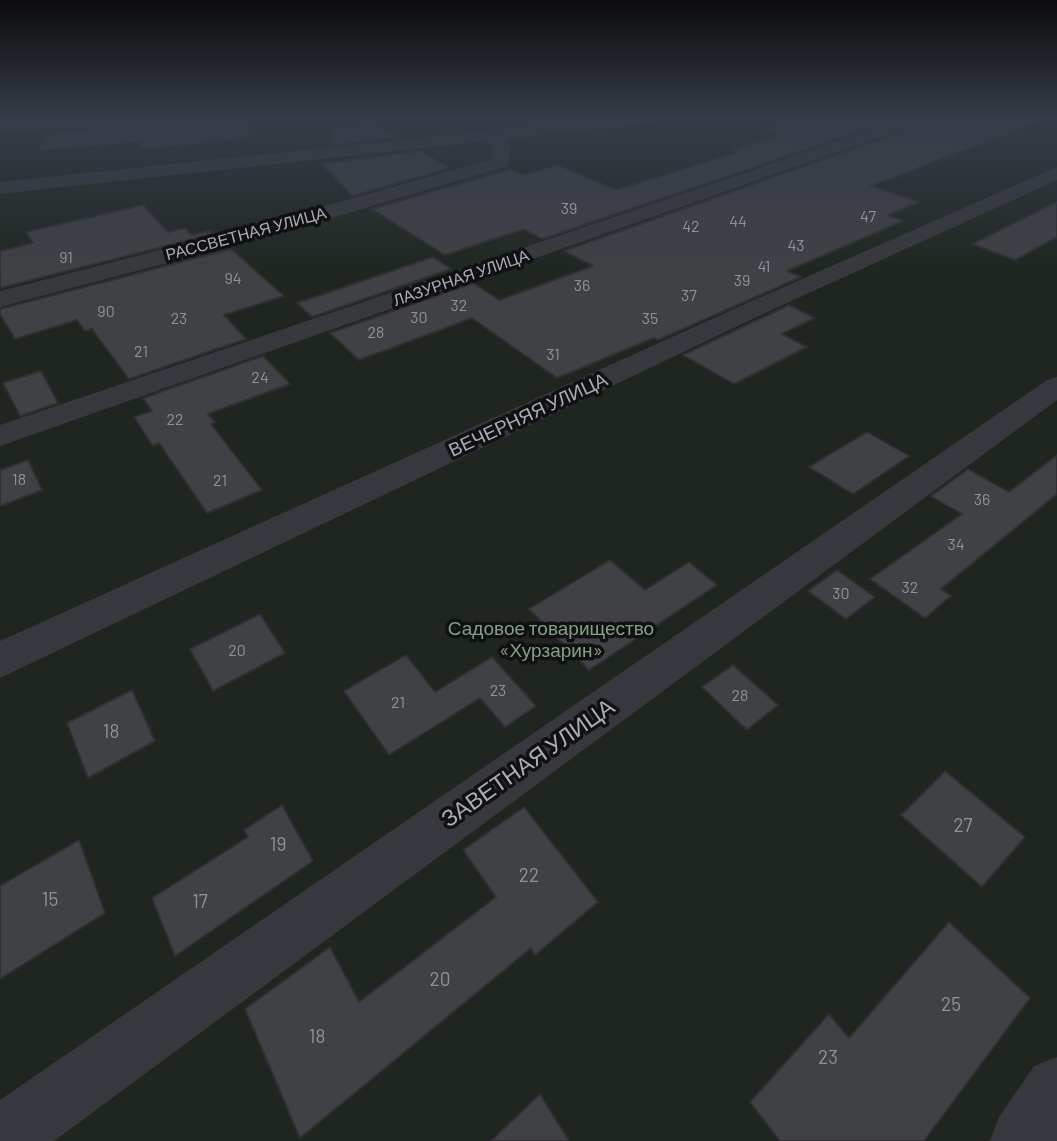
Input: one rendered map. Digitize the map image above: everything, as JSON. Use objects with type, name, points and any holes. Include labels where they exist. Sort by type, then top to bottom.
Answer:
[{"type":"street","points":[[0,188],[152,171]]},
{"type":"street","name":"РАССВЕТНАЯ УЛИЦА","points":[[0,299],[269,229],[469,171]]},
{"type":"street","name":"ЛАЗУРНАЯ УЛИЦА","points":[[0,436],[766,171]]},
{"type":"street","name":"ВЕЧЕРНЯЯ УЛИЦА","points":[[0,660],[754,309],[1057,173]]},
{"type":"street","name":"ЗАВЕТНАЯ УЛИЦА","points":[[0,1140],[1057,386]]},
{"type":"street","points":[[1024,1141],[1057,1089]]},
{"type":"green space","name":"Садовое товарищество «Хурзарин»","points":[[0,171],[1057,171],[1057,1141],[0,1141]]},
{"type":"building","points":[[329,171],[439,171],[352,196]]},
{"type":"building","points":[[503,171],[515,171],[523,175],[536,171],[572,171],[616,190],[676,171],[742,171],[542,239],[524,229],[445,255],[372,209]]},
{"type":"building","points":[[790,171],[909,171],[871,186],[919,202],[888,215],[903,221],[787,271],[801,277],[658,340],[654,338],[557,378],[472,318],[359,360],[330,333],[473,283],[499,300],[593,266],[564,251]]},
{"type":"building","points":[[1057,202],[1057,237],[1015,260],[972,244]]},
{"type":"building","points":[[143,205],[168,232],[185,228],[192,235],[210,231],[213,234],[0,288],[0,251],[33,243],[26,232]]},
{"type":"building","points":[[231,249],[284,296],[224,315],[246,339],[129,379],[92,329],[85,331],[77,320],[15,339],[0,314],[0,309]]},
{"type":"building","points":[[433,257],[451,269],[312,317],[297,303]]},
{"type":"building","points":[[789,305],[815,318],[782,334],[807,347],[734,384],[683,355]]},
{"type":"building","points":[[263,356],[290,384],[208,414],[215,422],[211,424],[262,490],[207,513],[159,443],[153,446],[134,417],[152,411],[143,398]]},
{"type":"building","points":[[41,371],[58,403],[20,416],[3,383]]},
{"type":"building","points":[[867,432],[909,456],[853,494],[809,467]]},
{"type":"building","points":[[1057,455],[1057,494],[941,589],[951,596],[925,618],[870,579],[962,514],[931,496],[968,469],[1009,492]]},
{"type":"building","points":[[28,460],[42,490],[0,506],[0,470]]},
{"type":"building","points":[[610,560],[645,590],[689,562],[717,585],[589,670],[529,609]]},
{"type":"building","points":[[837,570],[875,597],[846,619],[808,591]]},
{"type":"building","points":[[260,614],[285,653],[213,691],[190,649]]},
{"type":"building","points":[[406,655],[435,692],[492,657],[536,706],[505,727],[480,698],[389,755],[344,691]]},
{"type":"building","points":[[733,665],[778,705],[747,730],[702,687]]},
{"type":"building","points":[[132,690],[155,741],[88,778],[67,723]]},
{"type":"building","points":[[945,771],[1025,837],[982,887],[901,815]]},
{"type":"building","points":[[282,805],[313,861],[175,956],[152,898],[248,837],[244,830]]},
{"type":"building","points":[[524,807],[598,902],[535,955],[531,948],[300,1138],[245,1009],[330,947],[359,1002],[496,897],[463,850]]},
{"type":"building","points":[[79,840],[105,913],[0,979],[0,886]]},
{"type":"building","points":[[949,922],[1030,998],[924,1141],[780,1141],[750,1102],[829,1014],[849,1038]]},
{"type":"building","points":[[540,1094],[569,1141],[491,1141]]}]
